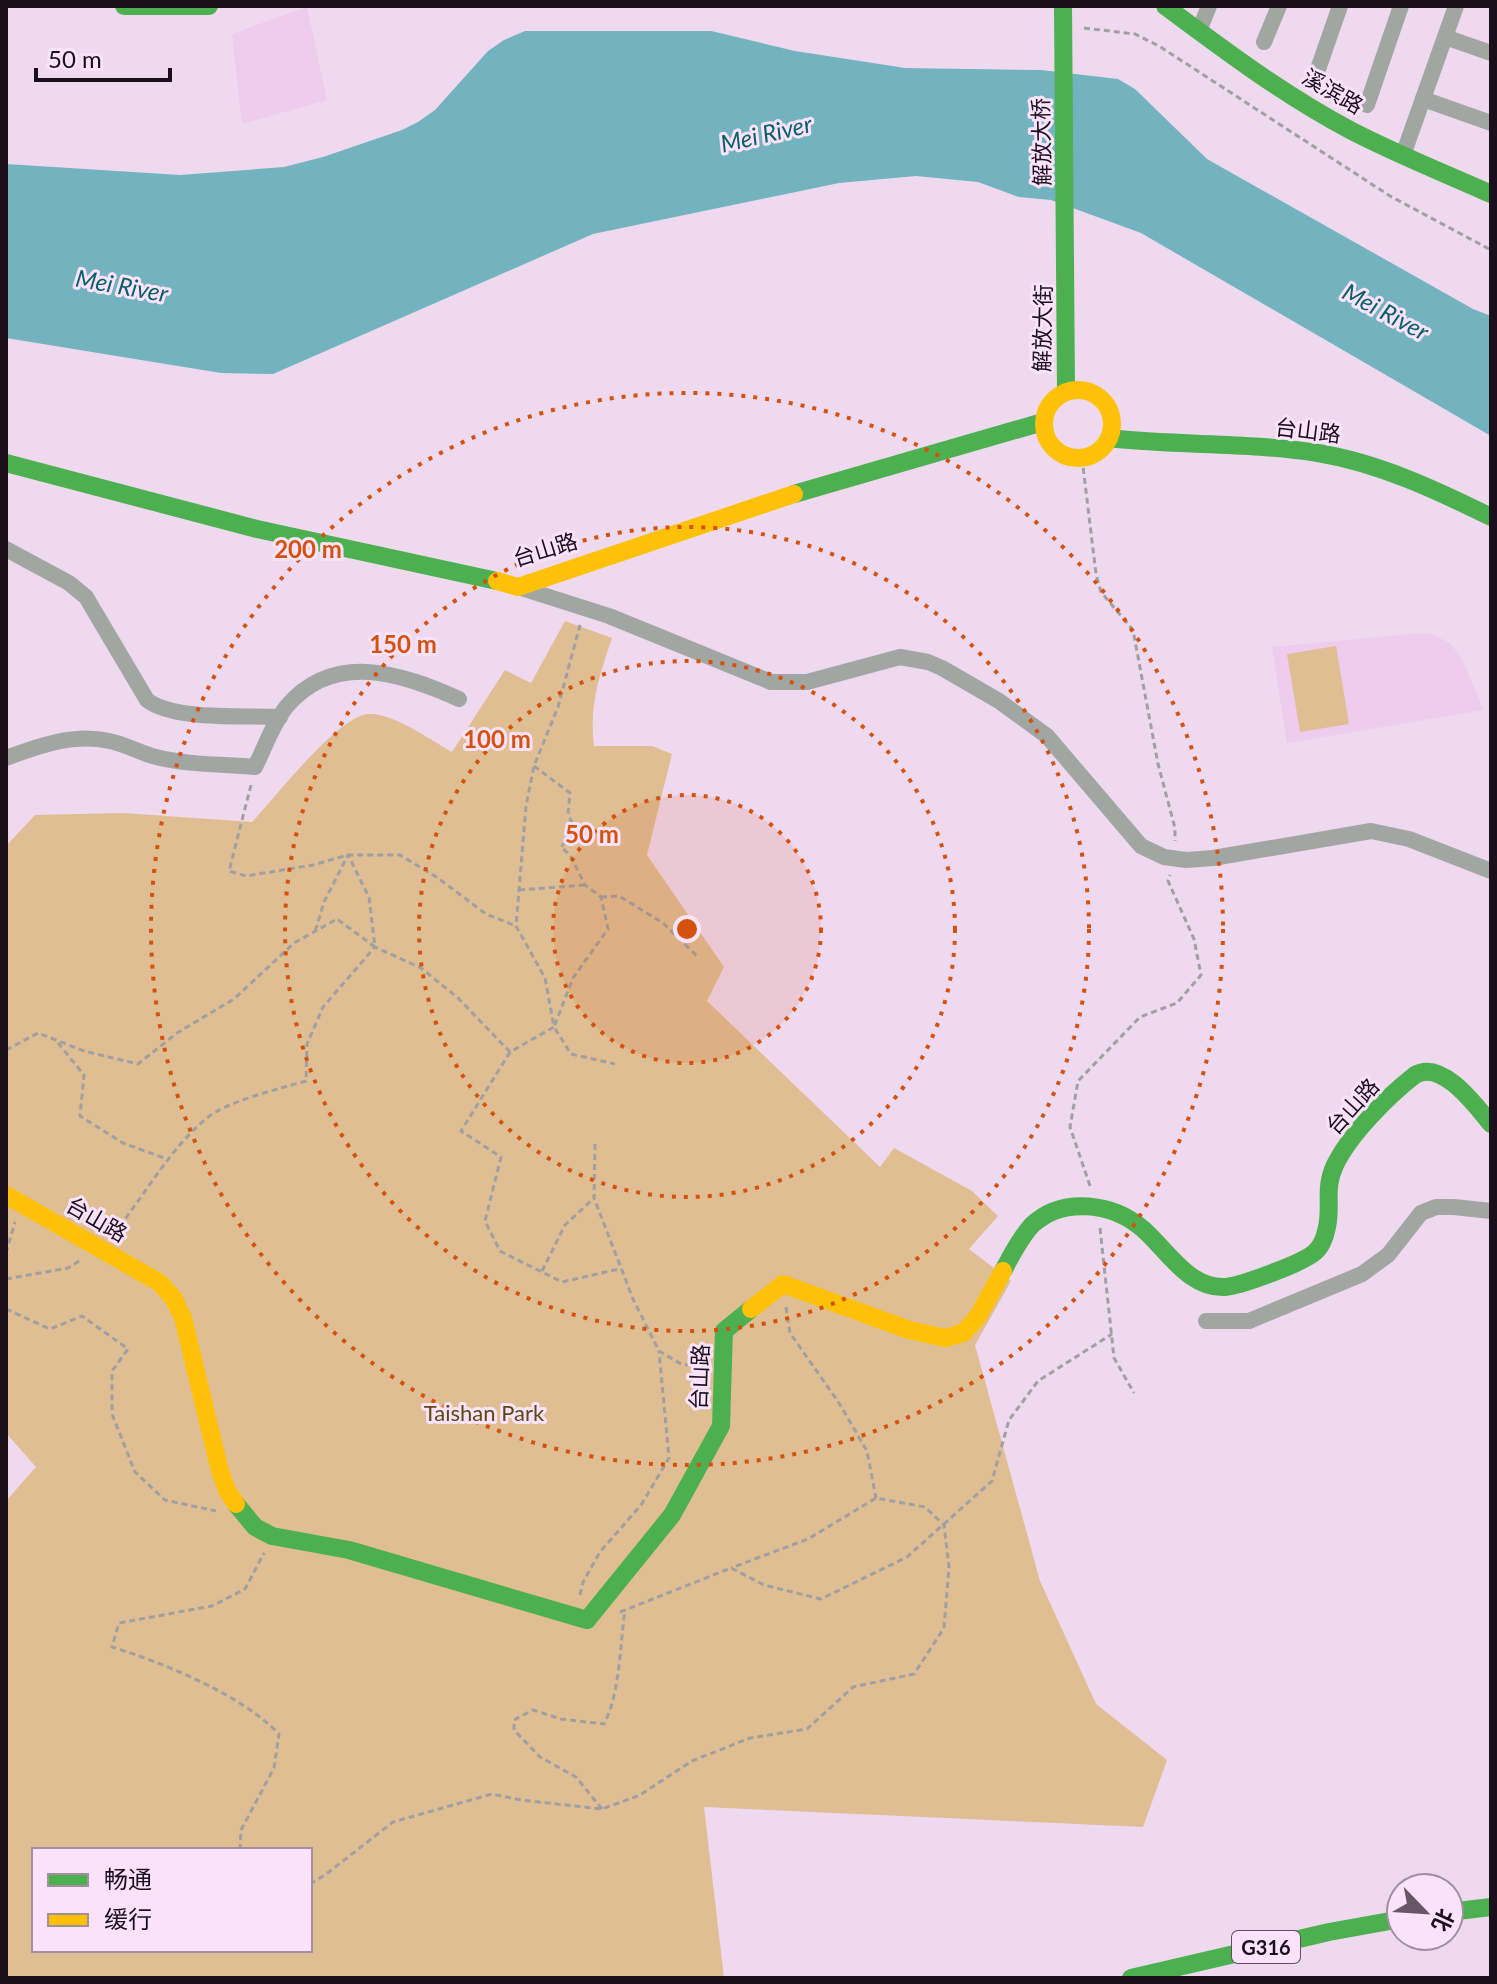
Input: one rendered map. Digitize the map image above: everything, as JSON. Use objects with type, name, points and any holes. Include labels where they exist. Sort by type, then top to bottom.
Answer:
[{"type":"main road","points":[[124,6],[209,6]]},
{"type":"main road","name":"溪滨路","points":[[1165,6],[1271,83],[1377,144],[1491,194]]},
{"type":"main road","name":"解放大桥","points":[[1072,16],[1072,265]]},
{"type":"main road","name":"解放大街","points":[[1072,265],[1072,390]]},
{"type":"main road","points":[[1072,390],[1099,396],[1112,415],[1109,438],[1093,455],[1082,458],[1071,458],[1052,447],[1046,438],[1043,422],[1049,405],[1072,390]]},
{"type":"main road","name":"台山路","points":[[6,463],[257,529],[480,576],[518,587],[806,490],[1043,422]]},
{"type":"main road","name":"台山路","points":[[1109,438],[1294,451],[1343,458],[1391,471],[1491,517]]},
{"type":"main road","name":"台山路","points":[[13,1198],[160,1283],[179,1305],[220,1471],[227,1490],[255,1527],[272,1536],[349,1550],[580,1618],[672,1515],[721,1426],[724,1331],[783,1284],[915,1332],[947,1338],[963,1334],[974,1325],[1025,1233],[1039,1218],[1059,1208],[1077,1205],[1098,1207],[1139,1226],[1193,1277],[1207,1285],[1223,1287],[1315,1253],[1325,1240],[1329,1226],[1326,1199],[1334,1166],[1343,1151],[1412,1077],[1422,1071],[1430,1071],[1450,1081],[1491,1124]]},
{"type":"main road","points":[[1465,1910],[1491,1907]]},
{"type":"main road","name":"G316","points":[[1131,1978],[1385,1922]]},
{"type":"street","points":[[1199,31],[1209,6]]},
{"type":"street","points":[[1264,42],[1279,6]]},
{"type":"street","points":[[1316,75],[1340,6]]},
{"type":"street","points":[[1367,105],[1401,6]]},
{"type":"street","points":[[1403,155],[1456,6]]},
{"type":"street","points":[[1445,37],[1491,53]]},
{"type":"street","points":[[1423,99],[1491,123]]},
{"type":"street","points":[[6,549],[69,583],[86,597],[147,700],[157,707],[180,713],[280,717]]},
{"type":"street","points":[[518,587],[633,625],[771,682],[807,682],[900,657],[928,662],[999,701],[1040,730],[1060,748],[1141,846],[1175,859],[1213,858],[1371,831],[1409,839],[1491,871]]},
{"type":"street","points":[[6,758],[63,741],[95,739],[158,757],[255,767],[288,706],[307,689],[348,671],[364,670],[418,681],[459,699]]},
{"type":"street","points":[[1206,1321],[1249,1321],[1362,1274],[1388,1255],[1421,1213],[1436,1207],[1491,1211]]},
{"type":"path","points":[[1072,16],[1135,34],[1159,46],[1390,196],[1491,250]]},
{"type":"path","points":[[1082,458],[1096,574],[1101,592],[1133,630],[1158,764],[1175,828],[1175,859],[1168,881],[1194,939],[1201,975],[1177,1003],[1140,1017],[1078,1081],[1070,1127],[1098,1207],[1114,1358],[1134,1393]]},
{"type":"path","points":[[585,609],[558,707],[534,766],[526,806],[516,926],[545,978],[554,1027],[571,1054],[615,1064]]},
{"type":"path","points":[[534,766],[570,793],[568,814],[576,831],[561,847],[570,855],[585,885],[601,897],[619,896],[663,923],[699,958]]},
{"type":"path","points":[[255,767],[229,871],[246,876],[313,865],[348,855],[400,855],[438,878],[486,914],[516,926]]},
{"type":"path","points":[[315,932],[324,902],[348,855]]},
{"type":"path","points":[[6,1279],[68,1268],[101,1248],[138,1205],[167,1159],[209,1116],[265,1092],[306,1081],[307,1044],[323,1007],[375,947],[369,897],[348,855]]},
{"type":"path","points":[[519,890],[585,885]]},
{"type":"path","points":[[601,897],[608,929],[573,978],[554,1027],[510,1052],[461,1131],[501,1157],[485,1221],[500,1251],[562,1282],[619,1269]]},
{"type":"path","points":[[6,1050],[38,1033],[84,1051],[138,1064],[177,1033],[234,999],[294,943],[337,919],[375,947],[421,968],[458,998],[510,1052]]},
{"type":"path","points":[[56,1040],[84,1075],[80,1116],[123,1143],[167,1159]]},
{"type":"path","points":[[312,1883],[393,1822],[492,1794],[602,1809],[640,1795],[692,1761],[750,1738],[807,1729],[853,1687],[914,1674],[944,1628],[949,1567],[944,1525],[925,1507],[876,1498],[808,1539],[605,1619],[580,1618],[583,1582],[600,1552],[641,1505],[669,1458],[659,1351],[619,1269],[594,1198],[595,1144]]},
{"type":"path","points":[[6,1253],[13,1198]]},
{"type":"path","points":[[542,1271],[565,1225],[594,1198]]},
{"type":"path","points":[[783,1284],[790,1333],[839,1403],[867,1451],[876,1498]]},
{"type":"path","points":[[6,1309],[50,1329],[82,1316],[128,1349],[112,1371],[112,1414],[135,1472],[165,1500],[243,1514]]},
{"type":"path","points":[[731,1568],[764,1585],[821,1599],[907,1557],[992,1481],[1009,1420],[1038,1381],[1112,1334]]},
{"type":"path","points":[[659,1351],[683,1365],[723,1364]]},
{"type":"path","points":[[240,1848],[241,1830],[274,1768],[279,1734],[263,1717],[197,1680],[155,1660],[112,1647],[119,1623],[212,1606],[245,1589],[272,1536]]},
{"type":"path","points":[[602,1809],[576,1777],[540,1757],[514,1730],[514,1720],[533,1710],[561,1719],[604,1724],[609,1714],[625,1610]]},
{"type":"shaded area","points":[[307,7],[327,100],[242,124],[232,34]]},
{"type":"shaded area","points":[[1431,634],[1450,643],[1462,659],[1484,710],[1287,743],[1272,647]]},
{"type":"green space","name":"Taishan Park","points":[[565,621],[612,638],[594,704],[594,746],[652,746],[672,754],[647,855],[724,967],[707,1001],[880,1167],[894,1148],[972,1191],[998,1216],[969,1249],[1011,1281],[975,1345],[1040,1581],[1096,1704],[1167,1760],[1143,1827],[704,1807],[724,1978],[6,1978],[6,1501],[36,1467],[6,1433],[6,846],[35,815],[123,813],[252,822],[324,743],[355,719],[368,714],[388,717],[452,752],[505,670],[531,683]]},
{"type":"green space","points":[[1336,646],[1349,724],[1300,732],[1287,654]]},
{"type":"water","name":"Mei River","points":[[525,31],[711,31],[795,51],[905,68],[1041,70],[1118,79],[1135,89],[1207,159],[1473,309],[1491,316],[1491,436],[1141,233],[1051,200],[1019,197],[978,182],[916,176],[839,183],[593,234],[273,374],[221,373],[6,338],[6,164],[180,175],[284,167],[323,157],[418,122],[435,110],[488,51]]},
{"type":"traffic: fast","points":[[124,6],[209,6]]},
{"type":"traffic: fast","points":[[1063,6],[1066,391]]},
{"type":"traffic: fast","points":[[1165,6],[1255,71],[1350,130],[1491,194]]},
{"type":"traffic: fast","points":[[794,494],[1043,422]]},
{"type":"traffic: fast","points":[[1109,438],[1318,453],[1363,463],[1407,479],[1491,517]]},
{"type":"traffic: fast","points":[[6,463],[257,529],[497,581]]},
{"type":"traffic: fast","points":[[1003,1271],[1032,1225],[1058,1210],[1088,1206],[1131,1220],[1200,1282],[1225,1287],[1244,1283],[1286,1267],[1317,1250],[1328,1223],[1331,1174],[1335,1165],[1370,1116],[1415,1075],[1436,1073],[1447,1079],[1467,1096],[1491,1124]]},
{"type":"traffic: fast","points":[[236,1504],[255,1527],[272,1536],[349,1550],[587,1620],[672,1515],[721,1426],[724,1331],[751,1309]]},
{"type":"traffic: fast","points":[[1465,1910],[1491,1907]]},
{"type":"traffic: fast","points":[[1131,1978],[1385,1922]]},
{"type":"traffic: slow","points":[[1071,390],[1085,390],[1097,395],[1107,405],[1112,424],[1107,443],[1097,453],[1085,458],[1071,458],[1059,453],[1049,443],[1044,431],[1044,417],[1049,405],[1059,395],[1071,390]]},
{"type":"traffic: slow","points":[[497,581],[518,587],[794,494]]},
{"type":"traffic: slow","points":[[6,1195],[160,1283],[174,1299],[183,1318],[220,1471],[236,1504]]},
{"type":"traffic: slow","points":[[751,1309],[783,1284],[909,1330],[945,1338],[963,1333],[977,1318],[1003,1271]]}]
